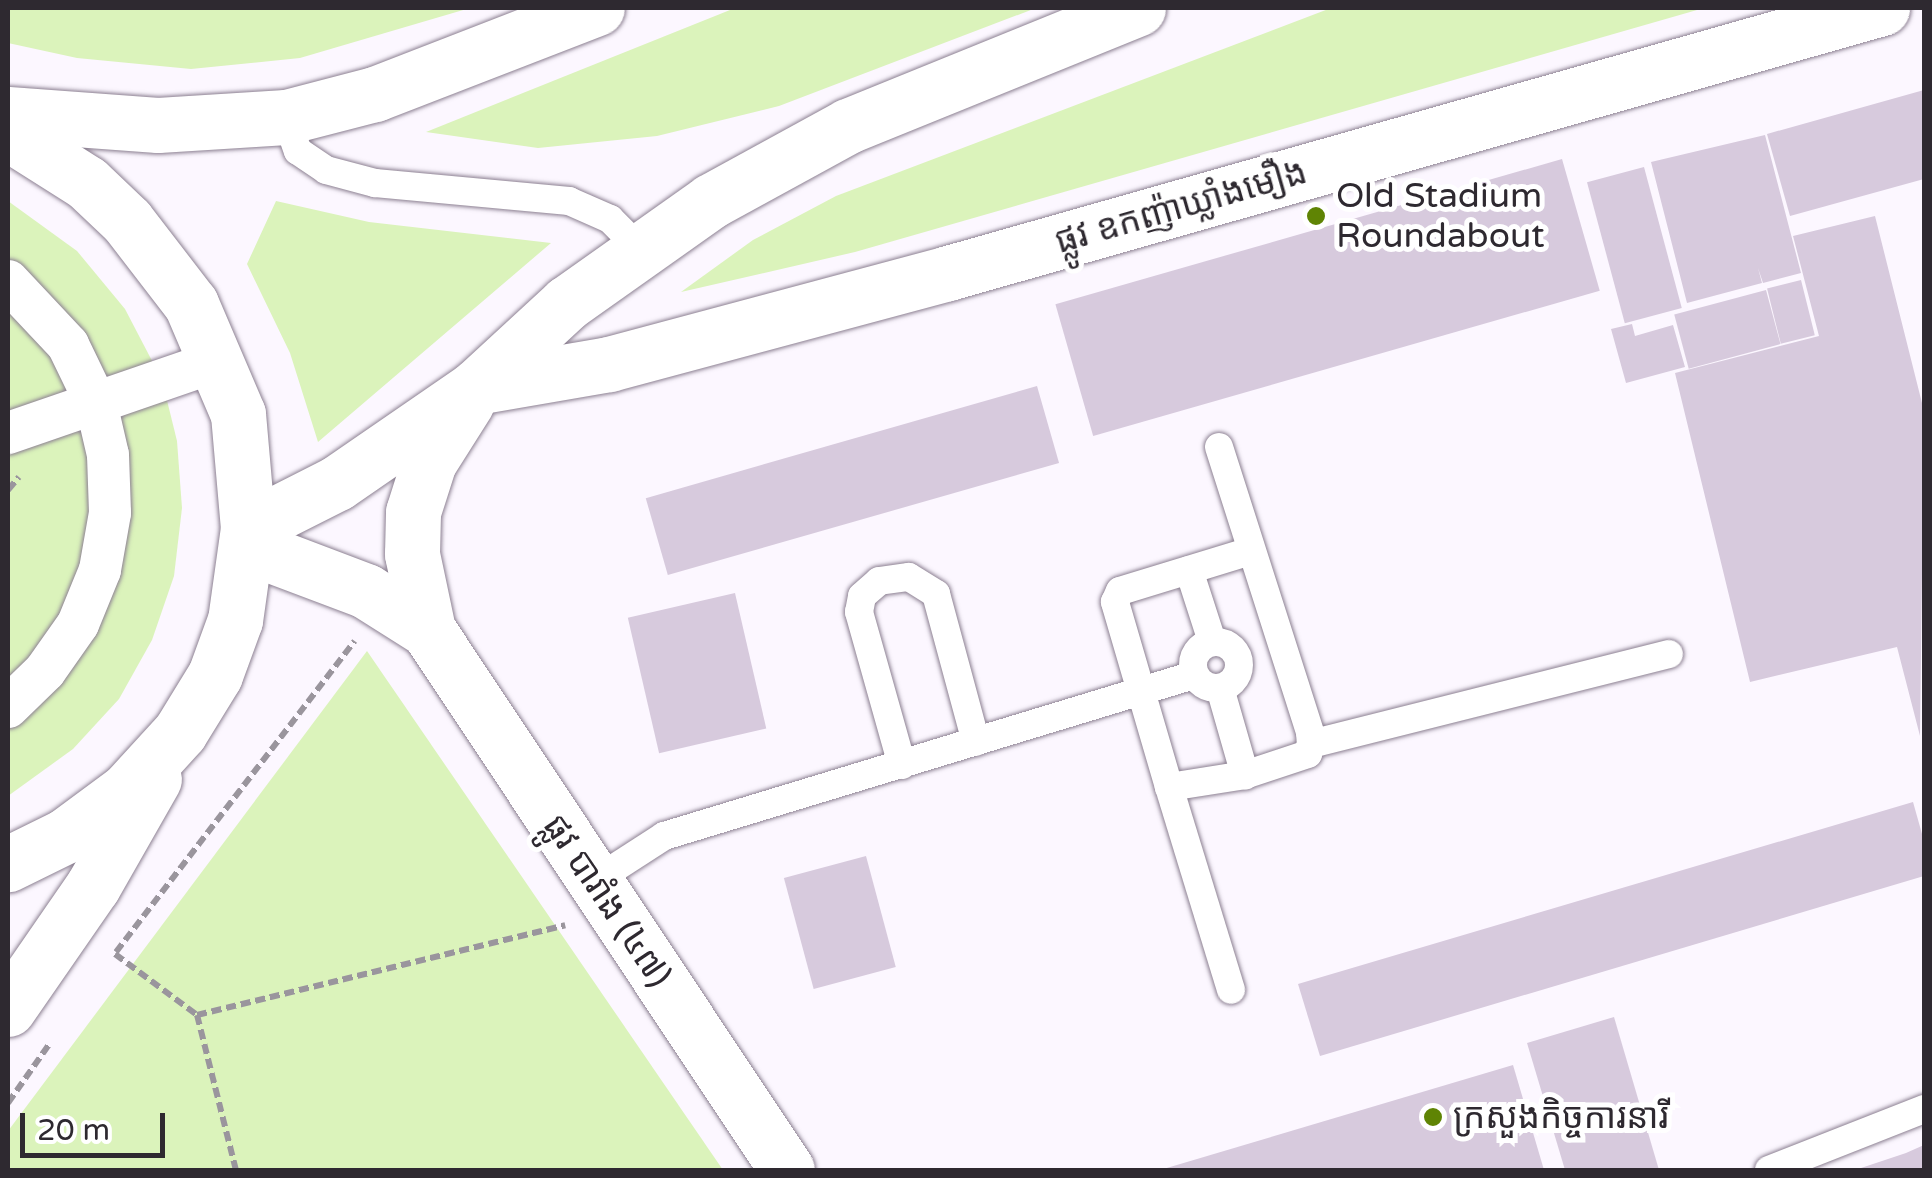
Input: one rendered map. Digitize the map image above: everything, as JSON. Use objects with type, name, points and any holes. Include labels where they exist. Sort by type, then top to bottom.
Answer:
[{"type":"main road","points":[[8,114],[158,126],[286,117],[376,94],[597,8]]},
{"type":"main road","points":[[248,537],[337,482],[476,386],[638,247],[848,126],[1138,8]]},
{"type":"main road","name":"ផ្លូវ ឧកញ៉ាឃ្លាំងមឿង","points":[[476,386],[609,364],[948,273],[1882,8]]},
{"type":"main road","points":[[8,133],[87,184],[128,221],[191,304],[220,360],[238,414],[248,537],[222,657],[93,886],[8,1009]]},
{"type":"main road","points":[[428,630],[412,554],[413,512],[429,462],[476,386]]},
{"type":"main road","points":[[248,537],[366,590],[428,630]]},
{"type":"main road","name":"ផ្លូវ បារាំង (៤៧)","points":[[428,630],[584,902],[788,1170]]},
{"type":"main road","points":[[8,864],[64,836],[126,790],[180,732]]},
{"type":"street","points":[[8,281],[68,346],[96,403],[108,455],[110,513],[100,570],[78,624],[45,671],[8,707]]},
{"type":"street","points":[[8,432],[220,360]]},
{"type":"lane","points":[[286,117],[298,151],[326,170],[376,183],[569,201],[610,219],[638,247]]},
{"type":"lane","points":[[1169,787],[1245,775],[1308,754],[1311,744],[1219,447]]},
{"type":"lane","points":[[1231,990],[1139,694],[1116,602],[1120,590],[1251,551]]},
{"type":"lane","points":[[1189,570],[1212,640]]},
{"type":"lane","points":[[902,766],[860,612],[862,596],[878,581],[909,577],[936,594],[976,742]]},
{"type":"lane","points":[[1212,640],[1228,644],[1240,658]]},
{"type":"lane","points":[[1194,675],[1196,652],[1212,640]]},
{"type":"lane","points":[[1240,658],[1281,645]]},
{"type":"lane","points":[[1311,744],[1668,654]]},
{"type":"lane","points":[[1220,688],[1236,677],[1240,658]]},
{"type":"lane","points":[[584,902],[664,836],[1194,675],[1220,688],[1245,775]]},
{"type":"lane","points":[[1769,1170],[1924,1109]]},
{"type":"path","points":[[109,962],[366,629]]},
{"type":"path","points":[[196,1014],[584,902]]},
{"type":"path","points":[[115,954],[196,1014],[236,1170]]},
{"type":"path","points":[[8,1104],[60,1030]]},
{"type":"green space","points":[[470,8],[300,58],[191,69],[77,58],[8,43],[8,11]]},
{"type":"green space","points":[[735,8],[1036,8],[779,106],[657,136],[538,148],[426,132]]},
{"type":"green space","points":[[1331,8],[1704,8],[855,252],[681,292],[753,240],[836,196]]},
{"type":"green space","points":[[8,201],[77,251],[125,309],[162,380],[177,441],[182,508],[174,576],[152,640],[119,699],[73,749],[8,796]]},
{"type":"green space","points":[[276,201],[369,222],[551,243],[318,442],[290,353],[247,264]]},
{"type":"green space","points":[[367,651],[723,1170],[8,1170],[8,1131]]},
{"type":"building","points":[[1924,90],[1924,179],[1790,216],[1767,134]]},
{"type":"building","points":[[1765,135],[1801,273],[1763,283],[1758,268],[1762,283],[1687,303],[1651,162]]},
{"type":"building","points":[[1562,159],[1600,291],[1093,436],[1055,304]]},
{"type":"building","points":[[1644,167],[1682,308],[1625,323],[1587,182]]},
{"type":"building","points":[[1875,216],[1924,411],[1920,736],[1897,647],[1750,682],[1675,373],[1819,336],[1793,236]]},
{"type":"building","points":[[1801,280],[1815,335],[1781,344],[1767,288]]},
{"type":"building","points":[[1766,290],[1780,344],[1689,369],[1674,315]]},
{"type":"building","points":[[1632,324],[1635,336],[1673,325],[1685,367],[1626,383],[1611,329]]},
{"type":"building","points":[[1037,386],[1059,463],[668,575],[646,498]]},
{"type":"building","points":[[735,593],[766,728],[659,753],[628,618]]},
{"type":"building","points":[[1913,802],[1924,841],[1924,876],[1320,1056],[1298,984]]},
{"type":"building","points":[[866,856],[896,967],[814,989],[784,878]]},
{"type":"building","points":[[1614,1017],[1659,1170],[1565,1170],[1527,1043]]},
{"type":"building","name":"ក្រសួងកិច្ចការនារី","points":[[1513,1065],[1544,1170],[1160,1170]]},
{"type":"building","points":[[1924,1145],[1924,1170],[1855,1170],[1906,1153]]},
{"type":"place","name":"Old Stadium Roundabout","points":[[1316,216]]},
{"type":"place","name":"ក្រសួងកិច្ចការនារី","points":[[1433,1117]]}]
